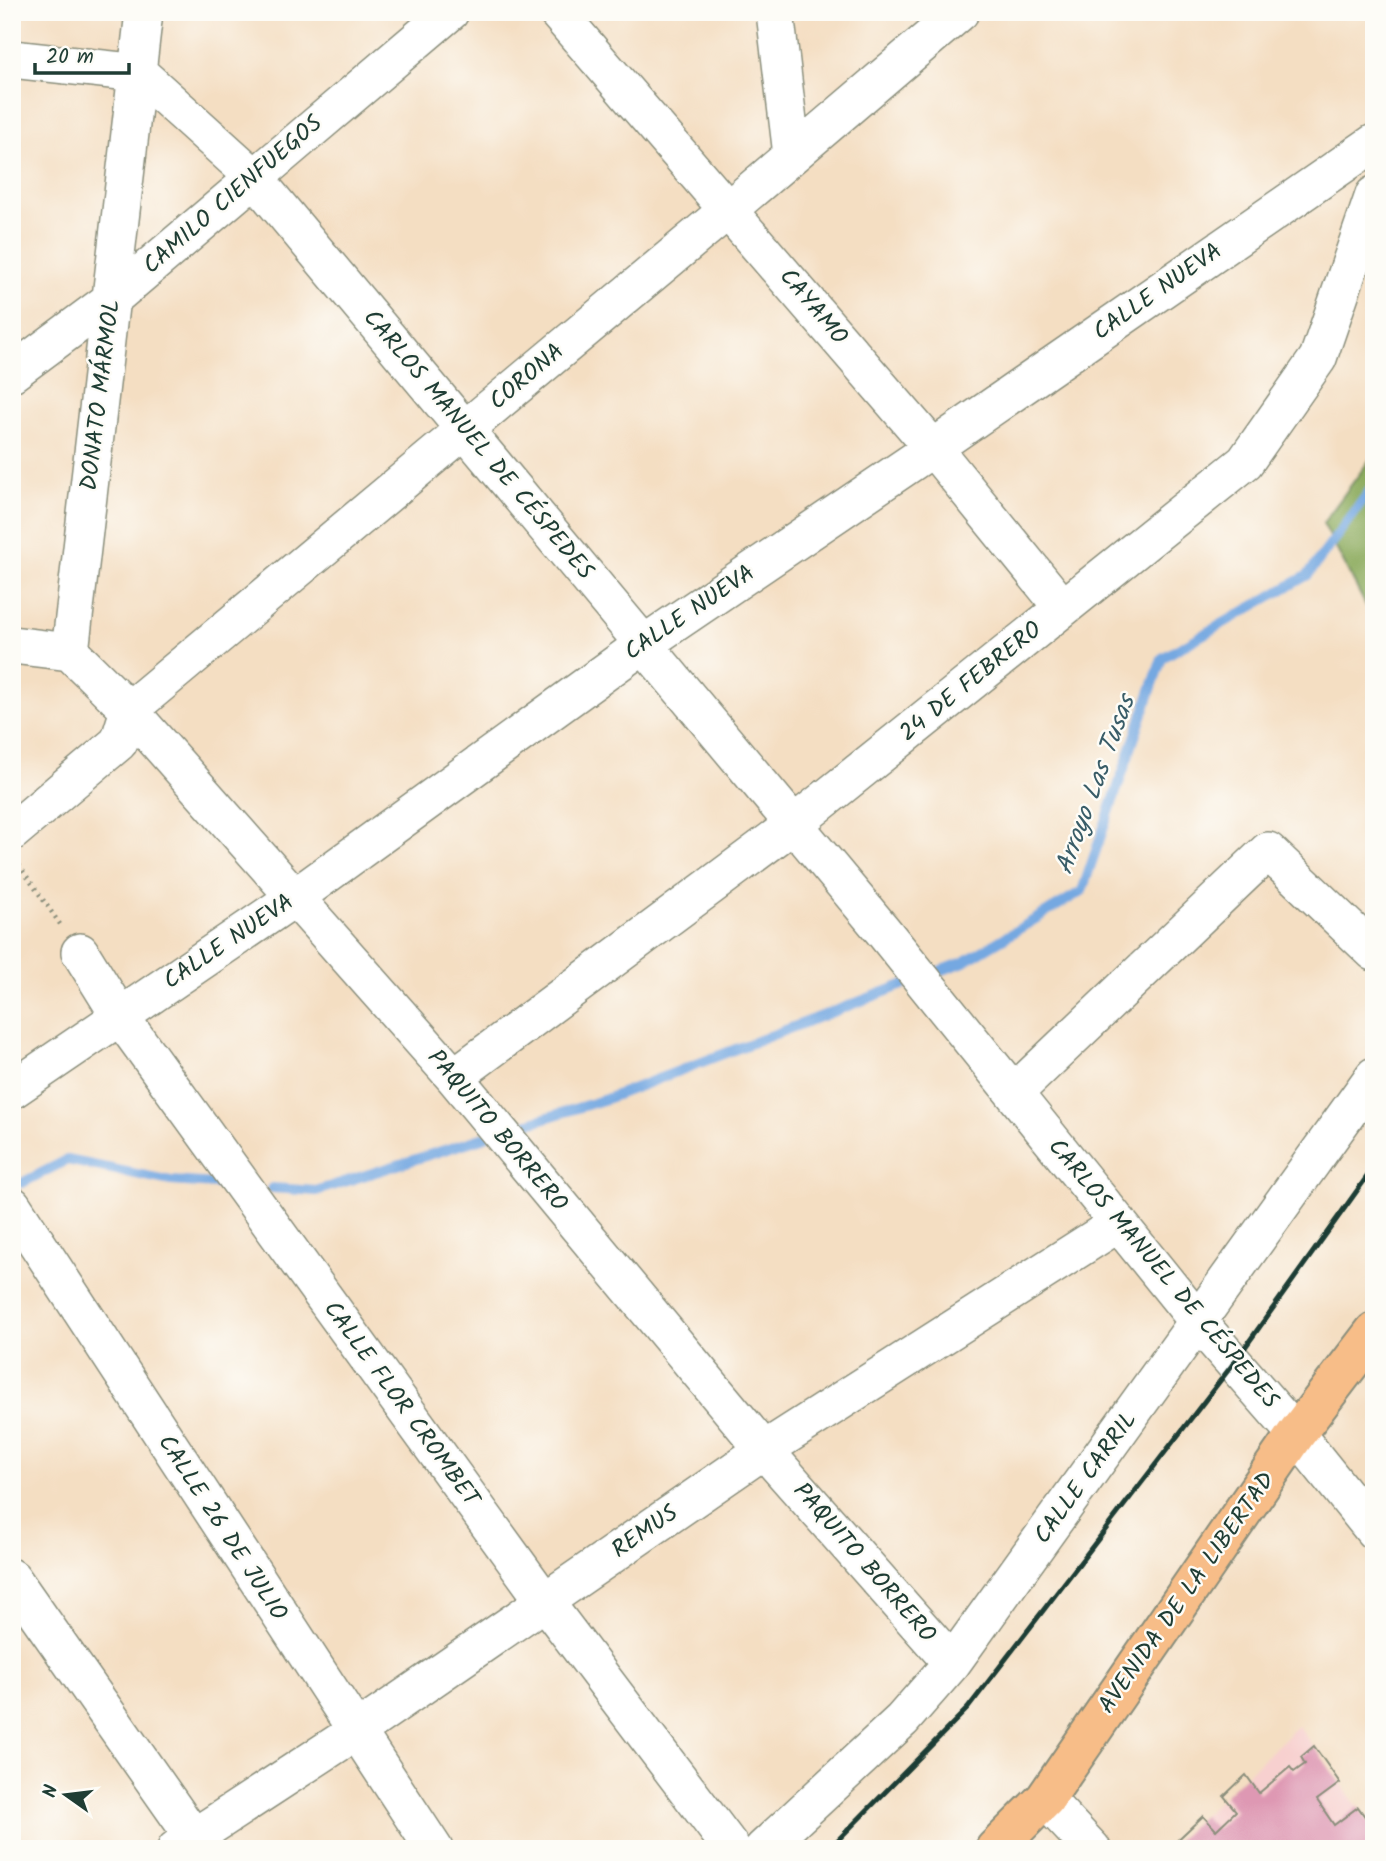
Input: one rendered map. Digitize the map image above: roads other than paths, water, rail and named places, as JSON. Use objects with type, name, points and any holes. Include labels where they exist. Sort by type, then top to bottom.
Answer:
[{"type":"main road","name":"AVENIDA DE LA LIBERTAD","points":[[995,1849],[1045,1799],[1296,1434],[1374,1332]]},
{"type":"street","name":"DONATO MÁRMOL","points":[[70,652],[145,12]]},
{"type":"street","name":"CAMILO CIENFUEGOS","points":[[12,373],[113,298],[253,176],[450,12]]},
{"type":"street","name":"CAYAMO","points":[[557,12],[933,448],[1063,608]]},
{"type":"street","points":[[775,12],[792,155]]},
{"type":"street","name":"CORONA","points":[[129,710],[729,209],[960,12]]},
{"type":"street","points":[[12,59],[139,73]]},
{"type":"street","name":"CARLOS MANUEL DE CÉSPEDES","points":[[139,73],[253,176],[883,931],[1199,1323],[1296,1434],[1374,1531]]},
{"type":"street","name":"CALLE NUEVA","points":[[12,1090],[294,898],[644,644],[1374,143]]},
{"type":"street","name":"24 DE FEBRERO","points":[[454,1077],[794,824],[1245,462],[1318,358],[1374,195]]},
{"type":"street","points":[[12,645],[70,652]]},
{"type":"street","name":"PAQUITO BORRERO","points":[[70,652],[129,710],[454,1077],[764,1450],[952,1663]]},
{"type":"street","points":[[12,832],[119,743],[129,710]]},
{"type":"street","points":[[1014,1093],[1268,852],[1374,952]]},
{"type":"street","name":"CALLE FLOR CROMBET","points":[[80,952],[119,1015],[545,1602],[732,1849]]},
{"type":"street","name":"CALLE CARRIL","points":[[763,1849],[902,1720],[952,1663],[1374,1076]]},
{"type":"street","name":"CALLE 26 DE JULIO","points":[[12,1205],[355,1732],[435,1849]]},
{"type":"street","name":"REMUS","points":[[191,1845],[764,1450],[1119,1223]]},
{"type":"street","points":[[12,1578],[191,1845]]},
{"type":"street","points":[[1045,1799],[1092,1849]]},
{"type":"waterway","name":"Arroyo Las Tusas","points":[[927,976],[964,962],[1082,891],[1162,658],[1308,575],[1374,485]]},
{"type":"waterway","name":"Arroyo Las Tusas","points":[[520,1126],[606,1099],[913,981]]},
{"type":"waterway","name":"Arroyo Las Tusas","points":[[272,1188],[316,1191],[485,1137]]},
{"type":"waterway","name":"Arroyo Las Tusas","points":[[22,1183],[67,1160],[171,1181],[230,1185]]},
{"type":"railway","points":[[829,1849],[968,1708],[1233,1364],[1374,1167]]}]
